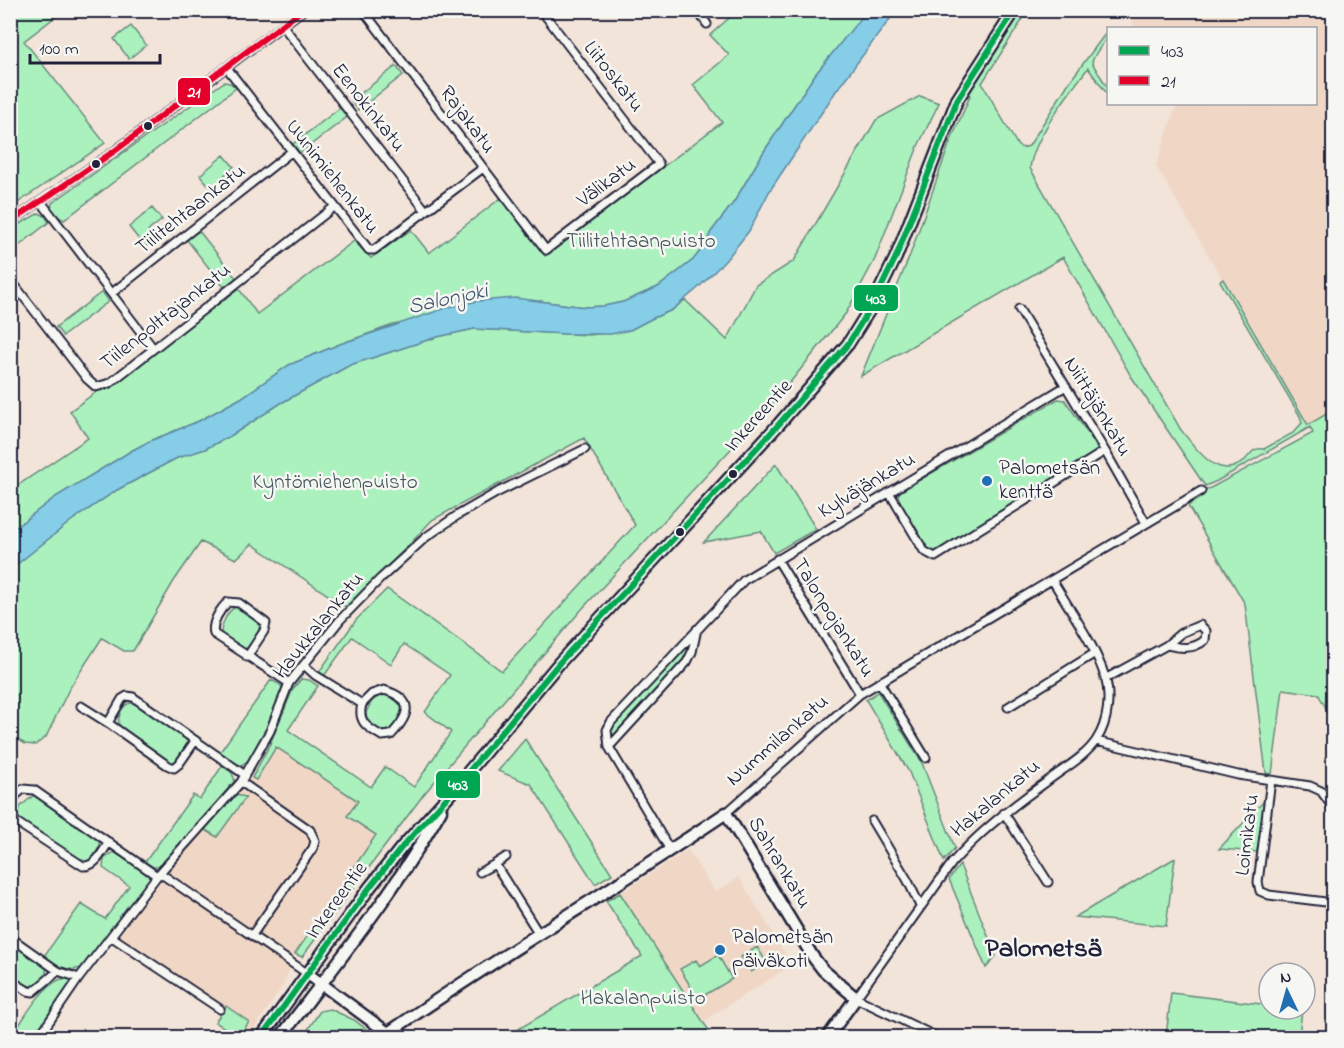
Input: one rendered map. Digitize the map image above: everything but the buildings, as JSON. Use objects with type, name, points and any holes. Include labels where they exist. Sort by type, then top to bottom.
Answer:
[{"type":"street","points":[[10,222],[42,203],[303,10]]},
{"type":"street","name":"Rajakatu","points":[[363,10],[546,250]]},
{"type":"street","name":"Liitoskatu","points":[[541,10],[659,164]]},
{"type":"street","points":[[697,10],[707,24]]},
{"type":"street","name":"Inkereentie","points":[[261,1038],[370,887],[420,826],[450,794],[560,662],[823,375],[848,344],[873,304],[896,256],[957,100],[1015,10]]},
{"type":"street","name":"Eenokinkatu","points":[[283,26],[426,210]]},
{"type":"street","name":"Uunimiehenkatu","points":[[227,68],[369,250],[374,250],[483,168]]},
{"type":"street","name":"Tiilitehtaankatu","points":[[112,293],[291,152]]},
{"type":"street","name":"Välikatu","points":[[546,250],[659,164]]},
{"type":"street","points":[[42,203],[153,348]]},
{"type":"street","name":"Tiilenpolttajankatu","points":[[10,279],[87,379],[96,387],[110,383],[334,207]]},
{"type":"street","name":"Niittäjänkatu","points":[[1019,309],[1105,451],[1146,524]]},
{"type":"street","name":"Kylväjänkatu","points":[[609,747],[607,730],[612,722],[744,579],[1066,386]]},
{"type":"street","name":"Haukkalankatu","points":[[38,1038],[79,978],[159,875],[241,782],[270,731],[289,684],[340,620],[426,537],[458,515],[585,448]]},
{"type":"street","points":[[889,492],[924,551],[935,558],[1105,451]]},
{"type":"street","name":"Nummilankatu","points":[[391,1035],[448,991],[726,813],[860,694],[1202,491]]},
{"type":"street","name":"Talonpojankatu","points":[[777,559],[860,694]]},
{"type":"street","name":"Hakalankatu","points":[[827,1038],[920,906],[964,849],[1004,813],[1082,754],[1096,741],[1101,732],[1106,713],[1106,679],[1095,653],[1053,581]]},
{"type":"street","points":[[247,657],[264,631],[266,623],[239,603],[228,602],[214,624],[214,634],[247,657],[289,684]]},
{"type":"street","points":[[1106,679],[1167,645],[1181,633],[1196,625],[1203,626],[1206,631],[1205,640],[1197,646],[1185,648],[1167,645]]},
{"type":"street","name":"Kylväjänkatu","points":[[609,747],[687,662],[692,652],[697,628]]},
{"type":"street","points":[[1008,707],[1095,653]]},
{"type":"street","points":[[304,665],[315,675],[362,704]]},
{"type":"street","points":[[880,683],[926,758]]},
{"type":"street","points":[[384,690],[404,701],[407,713],[391,735],[382,736],[362,721],[360,714],[362,704],[372,694],[384,690]]},
{"type":"street","points":[[108,723],[122,699],[127,696],[133,697],[245,775]]},
{"type":"street","points":[[81,706],[174,768],[195,741]]},
{"type":"street","name":"Loimikatu","points":[[1096,741],[1238,775],[1316,788],[1325,795],[1334,809]]},
{"type":"street","points":[[609,747],[670,850]]},
{"type":"street","name":"Loimikatu","points":[[1271,780],[1257,882],[1260,891],[1269,895],[1334,903]]},
{"type":"street","points":[[241,782],[310,830],[315,841],[313,848],[252,935]]},
{"type":"street","points":[[10,805],[23,789],[34,790],[252,935],[391,1035]]},
{"type":"street","name":"Inkereentie","points":[[280,1038],[411,859],[450,794]]},
{"type":"street","name":"Sahrankatu","points":[[726,813],[823,970],[856,998],[939,1038]]},
{"type":"street","points":[[1004,813],[1048,882]]},
{"type":"street","points":[[10,818],[83,866],[94,863],[109,842]]},
{"type":"street","points":[[872,821],[908,881],[920,906]]},
{"type":"street","points":[[480,872],[506,857]]},
{"type":"street","points":[[495,864],[539,934]]},
{"type":"street","points":[[10,937],[58,971],[79,978]]},
{"type":"street","points":[[112,937],[220,1009]]},
{"type":"street","points":[[10,980],[33,992],[58,971]]},
{"type":"shaded area","points":[[1138,11],[1333,11],[1333,410],[1308,425],[1156,166],[1177,105],[1317,105],[1317,27],[1134,27],[1133,22]]},
{"type":"shaded area","points":[[276,747],[358,801],[376,835],[295,953],[284,984],[250,1035],[112,942],[198,835],[252,778],[256,780]]},
{"type":"shaded area","name":"Palometsän päiväkoti","points":[[688,850],[715,892],[739,877],[792,965],[702,1022],[620,893]]},
{"type":"green space","points":[[11,10],[63,11],[24,41],[105,143],[16,204],[10,196]]},
{"type":"green space","name":"Tiilitehtaanpuisto","points":[[737,11],[867,11],[814,76],[734,202],[711,232],[705,245],[693,260],[658,287],[623,302],[604,306],[585,307],[540,301],[393,325],[340,344],[289,365],[241,398],[199,421],[131,451],[54,498],[11,531],[11,490],[88,438],[70,411],[239,289],[257,314],[354,241],[371,258],[411,230],[429,253],[501,198],[545,256],[722,122],[693,85],[729,55],[710,35]]},
{"type":"green space","points":[[1022,11],[1028,11],[982,83],[1018,146],[1023,148],[1029,146],[1068,84],[1107,31],[1106,39],[1095,54],[1092,63],[1107,86],[1107,94],[1088,68],[1045,129],[1030,168],[1181,430],[1201,454],[1217,466],[1226,468],[1235,466],[1255,450],[1264,449],[1293,433],[1302,423],[1220,281],[1223,279],[1308,425],[1333,410],[1333,720],[1318,694],[1283,689],[1272,774],[1266,773],[1245,604],[1188,506],[1203,496],[1203,492],[1313,433],[1310,427],[1205,486],[1131,376],[1063,257],[861,376],[910,255],[969,94],[988,59]]},
{"type":"green space","points":[[131,26],[146,45],[129,59],[114,39]]},
{"type":"green space","points":[[396,66],[403,75],[358,110],[351,101]]},
{"type":"green space","points":[[224,82],[236,88],[64,220],[51,208],[52,203]]},
{"type":"green space","name":"Kyntömiehenpuisto","points":[[920,96],[939,103],[918,146],[875,259],[846,313],[771,406],[582,609],[424,794],[302,957],[295,954],[376,835],[347,816],[358,801],[276,747],[256,780],[252,778],[270,744],[293,689],[301,679],[309,680],[318,686],[288,730],[371,787],[385,767],[414,787],[451,732],[425,712],[450,675],[404,644],[391,664],[352,637],[324,676],[319,672],[356,620],[387,589],[502,671],[635,525],[584,438],[432,520],[346,607],[252,544],[236,559],[201,542],[174,581],[133,651],[124,651],[102,638],[69,689],[46,737],[35,745],[25,744],[11,735],[11,569],[71,521],[117,490],[177,458],[205,449],[232,435],[281,403],[350,365],[437,337],[474,329],[589,335],[630,330],[672,310],[685,300],[727,340],[756,285],[794,261],[876,120]]},
{"type":"green space","points":[[340,108],[347,117],[300,153],[293,144]]},
{"type":"green space","points":[[224,155],[234,167],[220,179],[227,188],[217,195],[200,175]]},
{"type":"green space","points":[[152,208],[162,220],[148,231],[154,240],[145,247],[129,227]]},
{"type":"green space","points":[[39,213],[49,222],[11,252],[11,229]]},
{"type":"green space","points":[[199,231],[236,278],[224,287],[187,240]]},
{"type":"green space","points":[[102,292],[109,301],[63,336],[56,327]]},
{"type":"green space","points":[[1058,399],[1065,400],[1097,450],[940,550],[934,553],[928,550],[899,500],[898,495],[901,491]]},
{"type":"green space","points":[[776,464],[816,529],[774,553],[761,531],[704,542]]},
{"type":"green space","points":[[236,607],[254,617],[259,625],[255,638],[245,649],[229,643],[221,632],[228,614]]},
{"type":"green space","points":[[697,628],[692,652],[609,747],[607,741],[611,722]]},
{"type":"green space","points":[[271,680],[281,685],[282,690],[266,732],[248,760],[241,765],[232,763],[220,752]]},
{"type":"green space","points":[[878,692],[922,763],[955,848],[944,861],[909,772],[866,700]]},
{"type":"green space","points":[[381,695],[388,696],[400,704],[403,710],[396,724],[386,731],[374,729],[364,716],[372,701]]},
{"type":"green space","points":[[130,703],[136,704],[186,737],[187,744],[174,763],[165,760],[119,727],[120,712]]},
{"type":"green space","points":[[525,739],[612,874],[595,884],[531,784],[498,771]]},
{"type":"green space","points":[[222,766],[232,773],[235,781],[160,867],[153,867],[145,862],[193,795],[200,799]]},
{"type":"green space","points":[[34,795],[97,838],[100,845],[93,858],[85,863],[77,859],[19,819],[17,814],[21,806]]},
{"type":"green space","points":[[235,795],[246,797],[217,837],[204,829]]},
{"type":"green space","points":[[1265,800],[1257,852],[1219,849]]},
{"type":"green space","points":[[114,852],[149,874],[151,878],[81,968],[61,967],[44,956],[81,904],[105,919],[129,886],[103,868],[104,859]]},
{"type":"green space","points":[[1175,858],[1166,926],[1075,917]]},
{"type":"green space","points":[[960,865],[996,956],[986,968],[949,879]]},
{"type":"green space","name":"Hakalanpuisto","points":[[620,893],[713,1037],[505,1037],[642,956],[606,901]]},
{"type":"green space","points":[[10,940],[46,966],[45,975],[35,987],[22,984],[11,976]]},
{"type":"green space","points":[[757,947],[767,963],[751,972],[741,957]]},
{"type":"green space","points":[[718,955],[732,979],[698,999],[680,969],[696,960],[700,966]]},
{"type":"green space","points":[[61,979],[74,981],[33,1037],[11,1038],[39,996]]},
{"type":"green space","points":[[1171,993],[1257,1004],[1257,1021],[1301,1021],[1299,1037],[1166,1037]]},
{"type":"green space","points":[[226,1006],[249,1022],[239,1037],[215,1022]]},
{"type":"green space","points":[[330,1009],[354,1020],[374,1035],[372,1038],[303,1037],[320,1011]]},
{"type":"water","points":[[867,10],[896,11],[836,91],[769,192],[749,231],[725,261],[672,310],[630,330],[611,334],[474,329],[437,337],[350,365],[281,403],[232,435],[205,449],[177,458],[117,490],[71,521],[11,569],[11,531],[54,498],[131,451],[199,421],[241,398],[289,365],[340,344],[449,307],[478,301],[515,298],[585,307],[604,306],[623,302],[658,287],[693,260],[705,245],[711,232],[734,202],[814,76]]},
{"type":"transit line","name":"21","points":[[10,222],[116,150],[302,10]]},
{"type":"transit line","name":"403","points":[[261,1038],[370,887],[402,847],[450,794],[560,662],[779,424],[848,344],[873,304],[896,257],[957,100],[1015,10]]},
{"type":"place","name":"Palometsän kenttä","points":[[987,481]]},
{"type":"place","name":"Palometsän päiväkoti","points":[[720,950]]},
{"type":"district","name":"Palometsä","points":[[1043,949]]},
{"type":"water label","name":"Salonjoki","points":[[448,300]]}]
